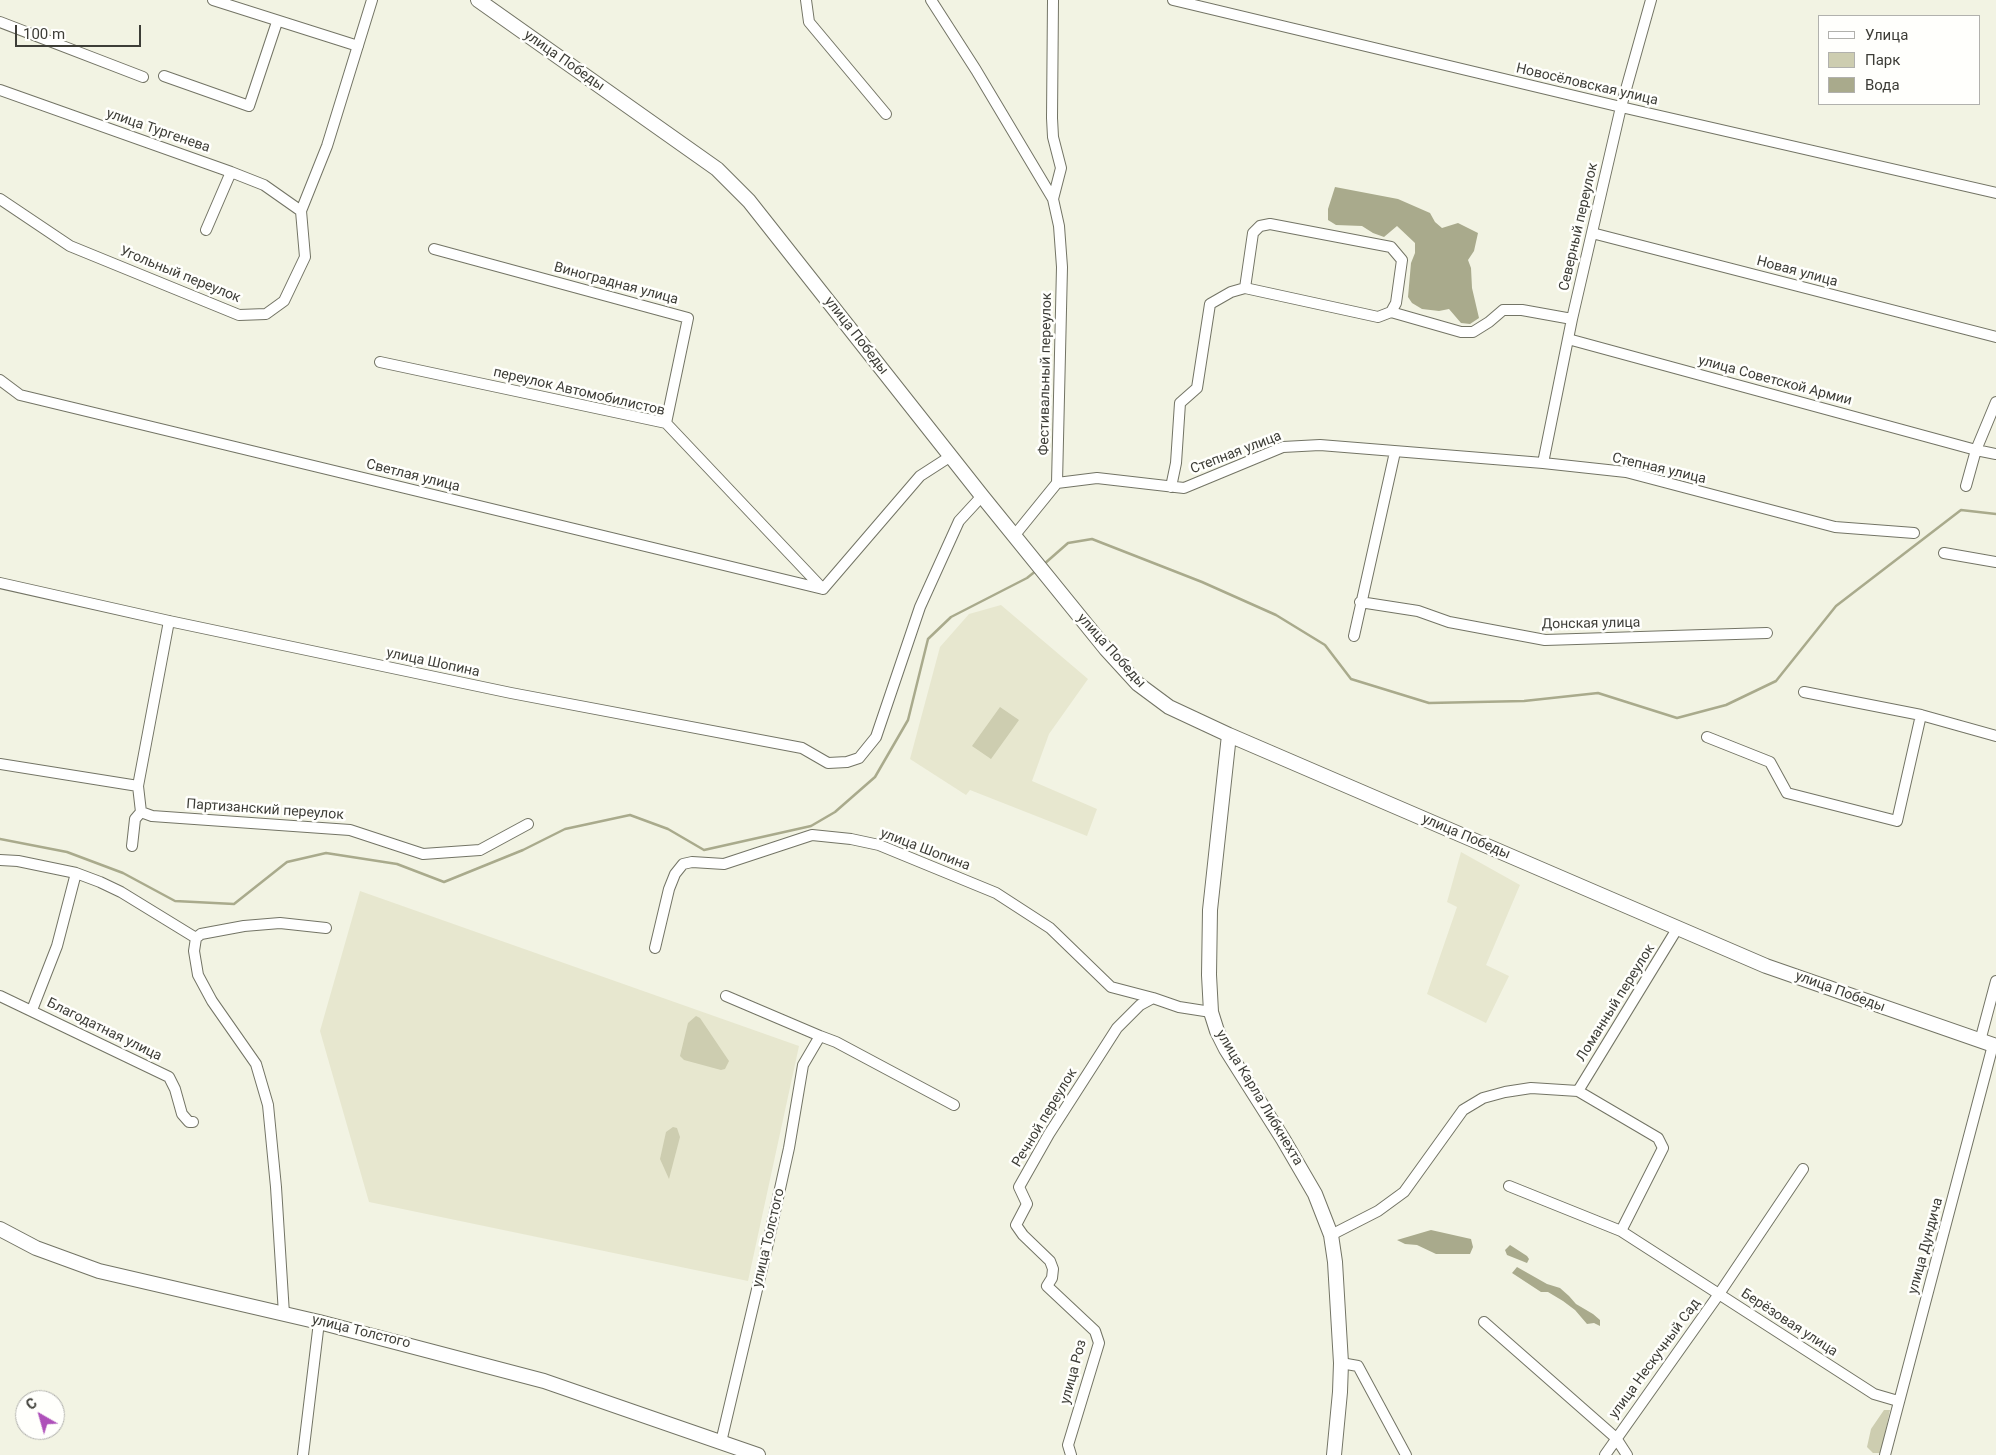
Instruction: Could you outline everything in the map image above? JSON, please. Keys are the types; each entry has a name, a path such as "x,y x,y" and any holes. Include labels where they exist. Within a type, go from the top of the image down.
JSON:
{"street":[{"path":"213,0 277,22 358,46"},
{"name":"Угольный переулок","path":"0,199 70,246 239,315 266,314 284,301 305,257 301,211 327,146 372,0"},
{"name":"улица Победы","path":"478,0 717,169 749,200 1046,575 1138,684 1169,708 1766,966 1990,1044"},
{"path":"806,0 809,22 886,114"},
{"name":"Фестивальный переулок","path":"931,0 976,70 1053,199 1059,226 1062,267 1057,484"},
{"name":"Фестивальный переулок","path":"1053,0 1052,118 1053,137 1061,168 1053,199"},
{"name":"Новосёловская улица","path":"1173,0 1621,108 1996,193"},
{"name":"Северный переулок","path":"1543,463 1572,319 1621,108 1651,0"},
{"path":"0,22 143,77"},
{"path":"164,76 249,106 277,22"},
{"name":"улица Тургенева","path":"0,90 264,185 301,211"},
{"path":"206,230 231,172"},
{"path":"1245,288 1254,233 1260,226 1270,224 1391,247 1402,260 1396,303 1391,312"},
{"name":"Новая улица","path":"1592,233 1996,337"},
{"name":"Виноградная улица","path":"434,249 688,318 666,424"},
{"path":"1171,487 1176,463 1180,403 1197,388 1210,304 1231,292 1245,288 1378,317 1391,312 1461,332 1473,332 1503,310 1522,310 1572,319"},
{"name":"улица Советской Армии","path":"1568,339 1976,450"},
{"name":"переулок Автомобилистов","path":"380,362 666,424 823,589"},
{"name":"Светлая улица","path":"0,380 20,395 823,589"},
{"path":"1966,486 1976,450 1996,402"},
{"name":"Степная улица","path":"1057,484 1097,478 1184,488 1282,447 1320,445 1543,463 1626,472 1835,527 1914,533"},
{"path":"1976,450 1996,454"},
{"path":"1354,636 1360,602 1395,452"},
{"path":"823,589 920,476 951,456"},
{"path":"1014,536 1057,484"},
{"name":"улица Шопина","path":"0,583 169,621 511,693 802,748 828,764 847,762 859,758 876,737 920,607 958,521 982,496"},
{"path":"1944,553 1996,562"},
{"name":"Донская улица","path":"1360,602 1418,611 1449,622 1545,640 1767,633"},
{"path":"132,846 135,818 141,812 138,786 169,621"},
{"path":"1804,692 1920,716 1996,736"},
{"path":"1708,737 1770,762 1787,793 1897,820 1920,716"},
{"name":"улица Карла Либкнехта","path":"1230,735 1210,910 1209,975 1211,1012 1226,1048 1315,1194 1331,1236 1337,1278 1341,1363 1334,1455"},
{"path":"0,764 138,786"},
{"name":"Партизанский переулок","path":"141,812 152,816 350,830 423,854 480,850 528,824"},
{"name":"улица Шопина","path":"655,948 669,890 683,864 692,862 724,864 812,835 851,839 879,845 996,893 1050,928 1111,987 1179,1007 1211,1012"},
{"path":"0,860 18,861 76,873 121,892 196,938"},
{"name":"Благодатная улица","path":"32,1010 57,946 76,873"},
{"path":"284,1314 276,1187 268,1105 256,1064 212,1000 198,975 194,951 196,938 201,934 244,926 280,923 326,928"},
{"name":"Ломанный переулок","path":"1578,1091 1677,929"},
{"name":"улица Дундича","path":"1885,1455 1947,1224 1990,1044 1996,981"},
{"name":"Благодатная улица","path":"0,996 169,1077 175,1089 182,1114 189,1122 193,1122"},
{"path":"726,996 836,1042 954,1105"},
{"name":"Речной переулок","path":"1047,1286 1052,1278 1053,1269 1050,1261 1028,1240 1016,1225 1027,1204 1019,1187 1049,1134 1117,1028 1140,1005 1153,998"},
{"name":"улица Толстого","path":"721,1442 783,1176 803,1066 820,1036"},
{"path":"1331,1236 1378,1212 1404,1192 1463,1110 1483,1098 1531,1088 1578,1091 1658,1138 1663,1148 1621,1231"},
{"name":"Берёзовая улица","path":"1803,1169 1719,1294 1874,1394 1884,1399 1898,1401"},
{"name":"улица Нескучный Сад","path":"1509,1186 1621,1231 1719,1294 1605,1455"},
{"name":"улица Толстого","path":"0,1229 36,1248 99,1271 319,1322 544,1381 758,1455"},
{"name":"улица Роз","path":"1047,1286 1095,1331 1099,1343 1068,1445 1071,1455"},
{"path":"303,1455 319,1322"},
{"name":"улица Нескучный Сад","path":"1484,1322 1616,1438 1627,1455"},
{"path":"1341,1363 1358,1366 1406,1455"}],"shaded area":[{"path":"1001,605 1088,679 1049,734 1032,781 1097,809 1087,836 970,790 966,795 910,759 940,647 969,614"},
{"path":"1461,852 1520,885 1486,965 1509,976 1486,1023 1427,994 1457,907 1447,902"},
{"path":"360,891 799,1046 748,1281 369,1202 320,1031"}],"green space":[{"path":"1000,707 1019,720 991,759 972,746"},
{"path":"696,1016 700,1018 729,1061 725,1069 721,1070 684,1060 680,1056 688,1023"},
{"path":"673,1127 677,1128 680,1137 669,1179 660,1159 666,1132"},
{"path":"1884,1410 1890,1410 1881,1453 1873,1453 1867,1447 1871,1429"}],"water":[{"path":"1335,187 1398,199 1430,213 1435,222 1442,228 1458,223 1478,233 1474,251 1468,260 1479,318 1470,324 1461,323 1449,309 1439,311 1422,309 1412,303 1408,297 1415,243 1397,226 1384,237 1362,226 1336,225 1328,220 1328,209"},
{"path":"1431,1230 1471,1239 1473,1247 1470,1254 1436,1254 1417,1245 1405,1244 1397,1240"},
{"path":"1510,1245 1527,1256 1529,1259 1527,1263 1507,1255 1505,1250"},
{"path":"1517,1267 1547,1284 1560,1288 1576,1304 1600,1320 1600,1326 1594,1323 1587,1324 1575,1310 1563,1301 1548,1292 1541,1292 1512,1273"}],"waterway":[{"path":"1043,565 1068,543 1092,539 1202,582 1276,615 1325,645 1351,679 1429,703 1524,701 1598,693 1677,718 1726,705 1776,681 1836,606 1961,510 1996,514"},
{"path":"0,839 67,852 123,873 175,901 234,904 287,862 326,853 397,864 444,882 523,850 565,829 630,815 668,829 704,850 811,826 835,812 875,777 908,720 928,639 951,617 1027,578 1037,570"}]}
